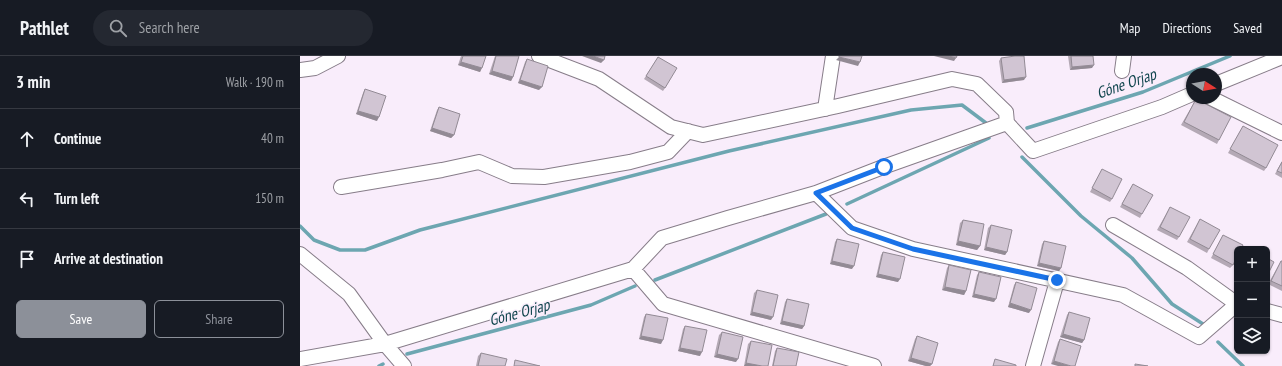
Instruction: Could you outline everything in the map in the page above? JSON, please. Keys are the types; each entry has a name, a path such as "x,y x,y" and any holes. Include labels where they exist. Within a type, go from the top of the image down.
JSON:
{"street":[{"path":"300,70 315,68 338,56"},
{"path":"539,56 599,79 671,127 703,135 952,79 977,84 1006,112 1007,123 1033,151 1162,107 1186,97"},
{"path":"825,108 832,56"},
{"path":"1122,71 1124,56"},
{"path":"1222,82 1282,57"},
{"path":"1222,103 1282,133"},
{"path":"300,359 385,344 633,269 662,238 816,193 1007,123"},
{"path":"341,187 442,170 479,162 512,176 544,177 630,162 668,152 688,131"},
{"path":"816,193 852,228 913,249 1123,295 1199,337 1234,307"},
{"path":"1113,225 1187,268 1234,302"},
{"path":"300,254 349,294 385,344 404,366"},
{"path":"633,269 663,304 874,366"},
{"path":"1033,366 1057,280"},
{"path":"1270,312 1282,315"}],"building":[{"path":"463,56 486,56 482,68 461,62"},
{"path":"496,56 519,56 513,77 492,71"},
{"path":"593,56 605,56 604,60"},
{"path":"839,56 862,56 860,62"},
{"path":"1024,56 1026,77 1004,80 1001,58"},
{"path":"1071,56 1093,56 1094,65 1072,67"},
{"path":"658,57 677,68 665,88 646,76"},
{"path":"527,59 548,66 542,87 520,80"},
{"path":"365,89 386,96 379,117 358,111"},
{"path":"1193,104 1206,104 1231,117 1219,140 1184,122"},
{"path":"439,107 460,114 454,135 432,128"},
{"path":"1243,126 1278,145 1266,168 1230,149"},
{"path":"1282,162 1282,173 1277,171"},
{"path":"1102,169 1122,179 1112,199 1092,188"},
{"path":"1133,184 1153,195 1142,214 1122,204"},
{"path":"1170,207 1190,217 1179,237 1160,227"},
{"path":"1200,219 1220,230 1209,249 1190,239"},
{"path":"963,220 984,224 980,246 958,241"},
{"path":"991,225 1012,230 1007,252 986,247"},
{"path":"1223,235 1243,245 1234,246 1233,265 1213,254"},
{"path":"837,239 859,244 854,266 832,261"},
{"path":"1044,241 1066,246 1061,268 1039,263"},
{"path":"883,252 905,257 900,279 878,274"},
{"path":"1270,260 1274,262 1270,270"},
{"path":"1282,261 1282,286 1271,281"},
{"path":"949,265 971,270 966,291 945,287"},
{"path":"979,272 1001,277 996,299 974,294"},
{"path":"1016,282 1037,288 1031,310 1010,303"},
{"path":"757,290 778,295 773,317 752,312"},
{"path":"787,299 809,304 804,326 782,321"},
{"path":"1069,312 1090,318 1084,340 1063,334"},
{"path":"646,314 668,318 663,340 641,336"},
{"path":"685,326 707,330 702,352 680,348"},
{"path":"722,332 743,337 738,359 717,354"},
{"path":"917,336 938,343 932,364 911,358"},
{"path":"1060,339 1081,346 1075,366 1054,361"},
{"path":"751,341 772,345 768,366 746,363"},
{"path":"777,348 799,352 796,366 773,366"},
{"path":"481,353 507,359 505,366 478,366"},
{"path":"995,359 1016,365 1016,366 993,366"},
{"path":"515,360 540,366 514,366"},
{"path":"1135,364 1148,366 1135,366"}],"waterway":[{"name":"Góne Orjap","path":"1027,128 1143,92 1230,56"},
{"path":"300,226 314,240 340,250 365,250 420,230 729,151 911,110 962,105 986,123"},
{"name":"Góne Orjap","path":"847,204 989,138"},
{"path":"1022,157 1081,216 1132,258 1172,304 1203,324"},
{"name":"Góne Orjap","path":"655,280 826,214"},
{"name":"Góne Orjap","path":"407,354 591,305 635,286"},
{"path":"1218,342 1243,366"},
{"name":"Góne Orjap","path":"379,366 383,364"}],"route":[{"path":"884,167 816,193 852,228 913,249 1057,280"}]}
